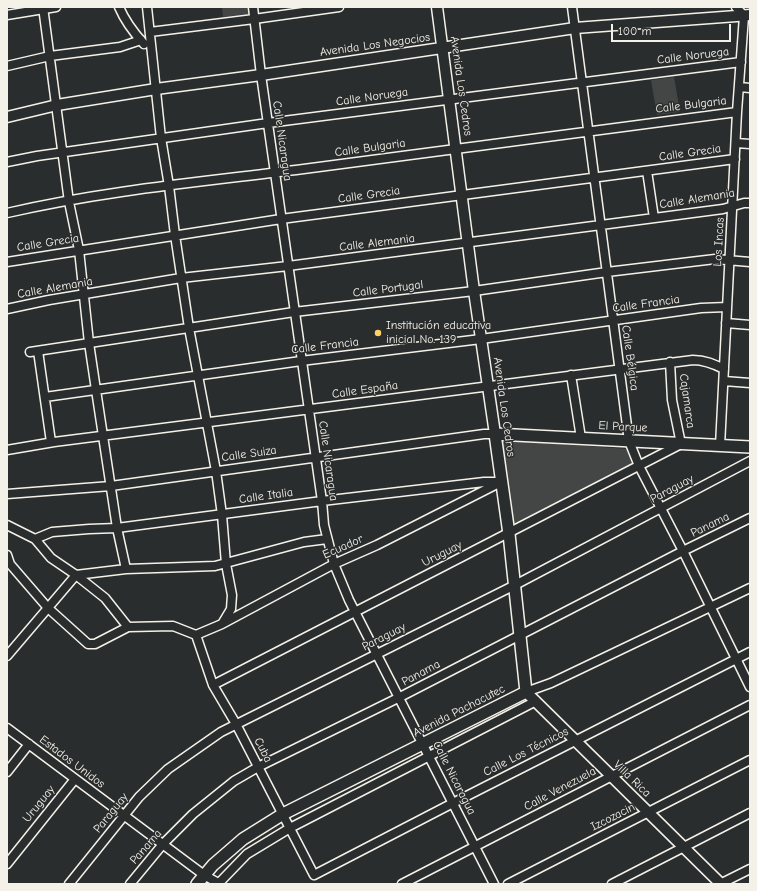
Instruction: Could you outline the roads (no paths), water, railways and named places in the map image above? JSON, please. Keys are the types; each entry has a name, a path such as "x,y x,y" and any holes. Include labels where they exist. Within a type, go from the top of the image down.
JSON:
{"main road":[{"name":"El Parque","path":"495,434 750,447"},
{"name":"Avenida Los Cedros","path":"495,434 509,534 521,634 526,692"},
{"name":"Avenida Pachacutec","path":"197,884 213,864 243,839 283,814 526,692"}],"street":[{"path":"7,15 56,7"},
{"path":"119,7 135,34 152,51"},
{"path":"147,7 161,138 181,278 206,423 216,471 222,515 226,564 232,595 231,609 222,624"},
{"name":"Calle Nicaragua","path":"252,7 327,539 334,564 356,612 494,884"},
{"path":"150,32 339,7"},
{"name":"Avenida Los Cedros","path":"437,7 474,291 495,434"},
{"name":"Calle Bélgica","path":"572,7 629,441 639,466 660,509 683,551 735,660 750,687"},
{"path":"736,7 747,16"},
{"path":"43,8 69,202 79,250 89,343 111,486 126,569"},
{"name":"Avenida Los Negocios","path":"7,117 57,105 156,89 261,75 575,28 747,16"},
{"name":"Los Incas","path":"720,446 737,112 741,62 747,16"},
{"path":"7,66 50,56 120,47 141,40"},
{"name":"Calle Noruega","path":"7,162 62,152 268,123 741,62"},
{"path":"739,87 750,88"},
{"name":"Calle Bulgaria","path":"7,214 128,190 169,186 588,130 737,112"},
{"path":"736,143 750,144"},
{"name":"Calle Grecia","path":"7,262 281,218 735,159"},
{"path":"647,171 654,218"},
{"name":"Calle Alemania","path":"7,309 84,294 181,278 468,243 733,207 744,203 750,203"},
{"name":"Calle Portugal","path":"30,352 294,312 474,291 607,272 715,259 750,262"},
{"name":"Calle Francia","path":"45,397 301,361 701,308 727,307"},
{"path":"726,323 750,325"},
{"path":"38,351 51,442"},
{"name":"Calle España","path":"7,450 51,442 308,410 670,362 702,360 711,362 724,369"},
{"name":"Cajamarca","path":"670,362 672,400 681,444"},
{"path":"571,375 581,438"},
{"path":"724,381 750,383"},
{"name":"Calle Suiza","path":"7,494 111,486 484,434 495,434"},
{"name":"Uruguay","path":"213,686 681,444"},
{"name":"Paraguay","path":"69,884 139,797 168,768 221,732 515,585 750,462"},
{"name":"Calle Italia","path":"35,540 52,532 118,528 322,501 484,482 501,482"},
{"name":"Ecuador","path":"196,635 222,624 334,564 377,545 501,482"},
{"name":"Panama","path":"130,884 163,844 193,814 234,781 258,767 400,697 750,518"},
{"path":"7,525 35,540 51,558 76,575 105,598 128,627"},
{"path":"7,656 76,575 126,569 215,566 304,542 327,539"},
{"path":"7,556 9,566 48,608 88,644 95,644 128,627 173,626 196,635"},
{"name":"Avenida Pachacutec","path":"526,692 551,683 709,606 750,588"},
{"name":"Cuba","path":"196,635 213,686 236,724 314,875"},
{"name":"Calle Los Técnicos","path":"314,875 750,652"},
{"name":"Villa Rica","path":"526,692 720,884"},
{"path":"219,884 247,854 290,828 536,701"},
{"name":"Calle Venezuela","path":"402,884 750,705"},
{"name":"Estados Unidos","path":"7,728 204,875 219,884"},
{"path":"7,772 29,744"},
{"name":"Izcozacin","path":"508,884 750,760"},
{"name":"Uruguay","path":"7,864 75,779"},
{"path":"612,884 750,813"},
{"path":"720,884 750,869"}],"place":[{"name":"Institución educativa inicial No. 139","path":"378,333"}]}
